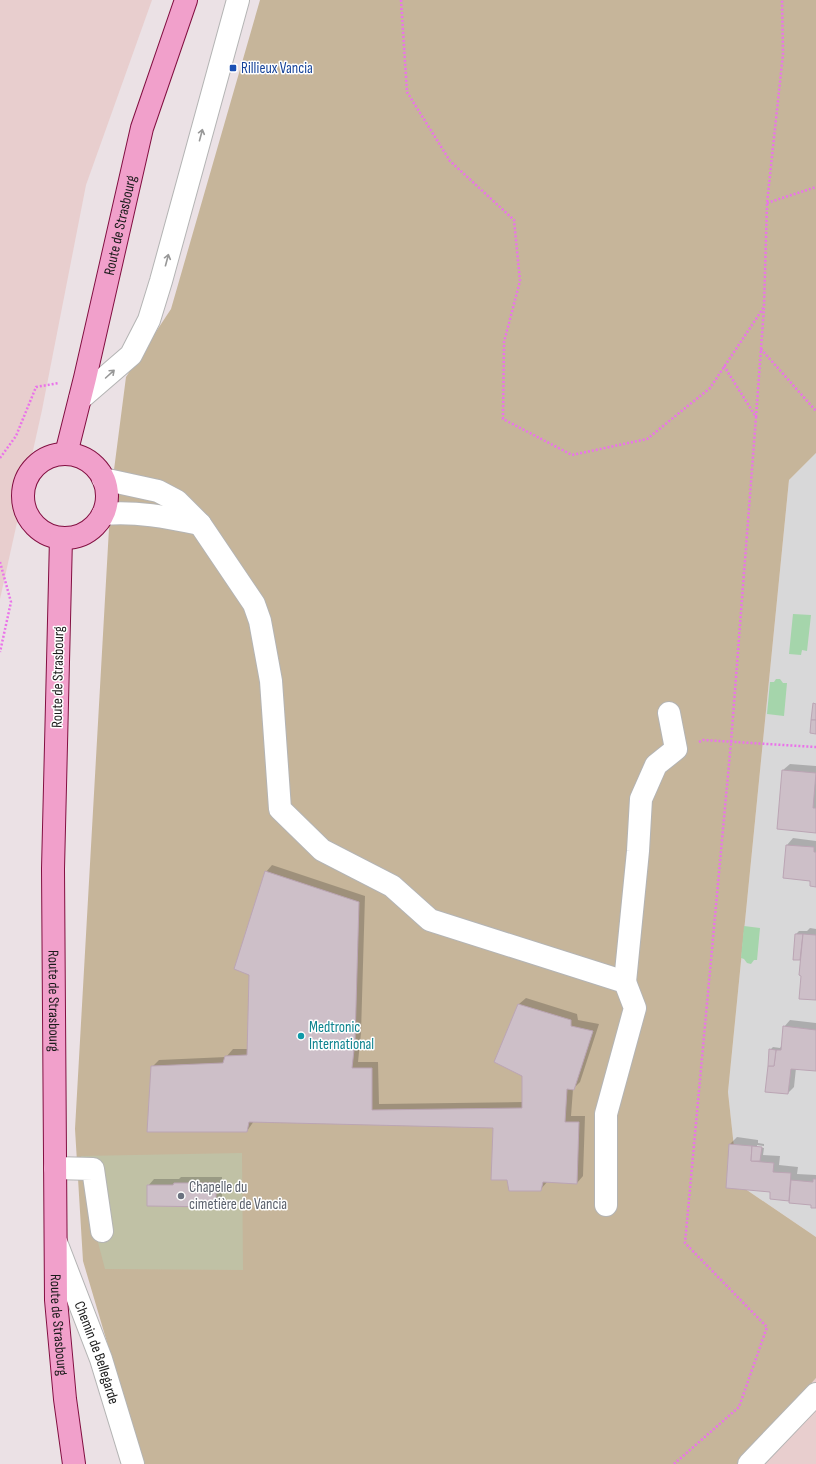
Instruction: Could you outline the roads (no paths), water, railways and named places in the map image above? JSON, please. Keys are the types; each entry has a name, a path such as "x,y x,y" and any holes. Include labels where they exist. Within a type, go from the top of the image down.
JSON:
{"main road":[{"name":"Route de Strasbourg","path":"66,454 83,388 142,128 186,0"},
{"path":"66,454 80,457 91,463 103,479 106,486 107,499 97,523 86,532 74,537 61,538 47,534 35,526 27,514 23,500 24,486 30,473 39,463 52,456 66,454"},
{"name":"Route de Strasbourg","path":"61,538 54,869 56,1300 74,1464"}],"street":[{"path":"83,388 131,355 149,320 238,0"},
{"path":"103,479 158,491 177,501 200,524 250,598 260,621 271,681 280,809 322,850 392,886 430,920 625,982"},
{"path":"102,514 128,512 156,515 200,524"},
{"path":"606,1205 606,1114 635,1008 625,982 638,851 641,799 656,765 676,749 669,713"},
{"path":"55,1168 93,1169 102,1231"},
{"name":"Chemin de Bellegarde","path":"56,1242 101,1359 133,1464"},
{"path":"749,1464 816,1394"}],"place":[{"name":"Rillieux Vancia","path":"233,68"},
{"name":"Medtronic International","path":"301,1036"},
{"name":"Chapelle du cimetière de Vancia","path":"181,1196"}]}
